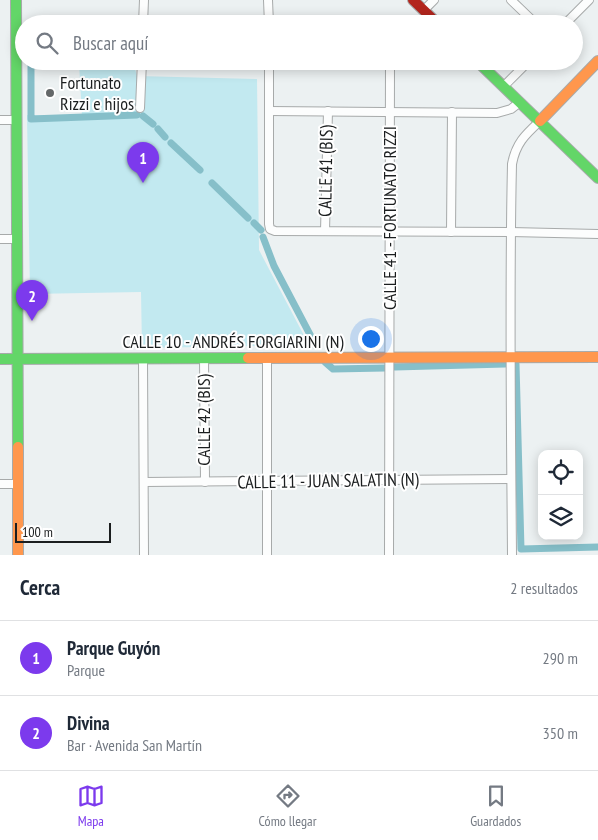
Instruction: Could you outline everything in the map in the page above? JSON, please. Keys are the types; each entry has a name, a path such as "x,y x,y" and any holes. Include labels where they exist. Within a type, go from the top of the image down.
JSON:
{"street":[{"path":"16,0 16,15"},
{"path":"144,0 144,15"},
{"path":"268,0 269,15"},
{"path":"413,0 429,15"},
{"path":"424,10 434,0"},
{"path":"511,0 527,15"},
{"path":"574,15 589,0"},
{"path":"512,555 510,358 512,164 514,153 523,138 598,62"},
{"path":"16,70 18,555"},
{"path":"140,108 142,70"},
{"path":"269,70 270,229 275,231 325,232 598,234"},
{"name":"CALLE 41 - FORTUNATO RIZZI","path":"389,555 390,70"},
{"path":"487,70 597,177"},
{"path":"504,86 519,70"},
{"path":"269,111 497,113 505,112 520,102"},
{"name":"CALLE 41 (BIS)","path":"325,232 328,111"},
{"path":"451,232 452,112"},
{"path":"0,120 16,120"},
{"path":"0,239 17,239"},
{"name":"CALLE 10 - ANDRÉS FORGIARINI (N)","path":"0,359 598,357"},
{"path":"143,358 144,555"},
{"name":"CALLE 42 (BIS)","path":"204,358 205,482"},
{"path":"267,358 267,555"},
{"name":"CALLE 11 - JUAN SALATIN (N)","path":"144,482 511,479"},
{"path":"0,484 18,484"}],"shaded area":[{"path":"79,70 135,70 137,76 257,79 259,250 309,345 142,348 141,292 30,294 27,115 82,116"}],"waterway":[{"path":"31,70 31,119 137,115"},
{"path":"143,116 153,124"},
{"path":"158,129 165,137"},
{"path":"171,143 200,170"},
{"path":"212,183 248,218"},
{"path":"254,223 261,230"},
{"path":"263,237 274,266 316,346"},
{"path":"325,362 333,369 385,368"},
{"path":"395,367 505,364"},
{"path":"516,364 521,549 598,547"}],"traffic: fast":[{"path":"16,0 16,15"},
{"path":"16,70 18,447"},
{"path":"486,70 598,178"},
{"path":"0,359 248,358"}],"traffic: slow":[{"path":"540,121 598,61"},
{"path":"248,358 598,357"},
{"path":"18,447 18,555"}],"traffic: jam":[{"path":"413,0 429,15"}],"place":[{"name":"Fortunato Rizzi e hijos","path":"50,93"},
{"name":"Parque Guyón","path":"143,183"},
{"name":"Divina","path":"32,321"}]}
